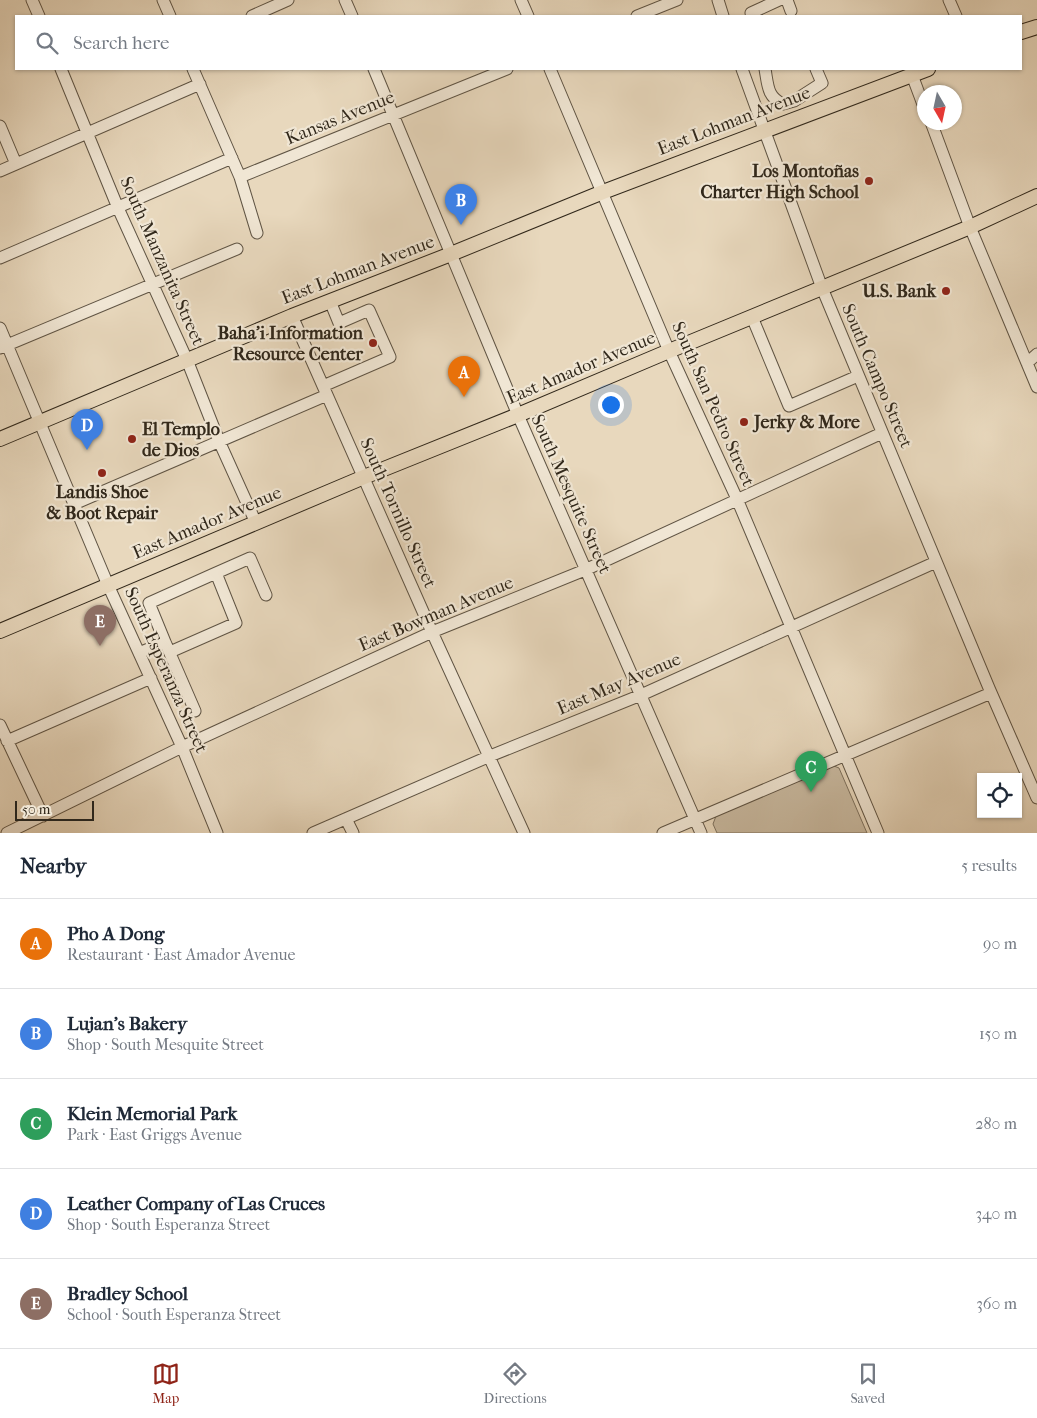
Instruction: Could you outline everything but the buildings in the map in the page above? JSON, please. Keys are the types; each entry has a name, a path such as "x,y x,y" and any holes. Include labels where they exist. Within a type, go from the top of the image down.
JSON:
{"main road":[{"path":"1022,32 1037,26"},
{"name":"East Lohman Avenue","path":"0,439 292,316 603,192 925,70"},
{"name":"East Amador Avenue","path":"0,631 364,477 518,416 669,351 970,227 1037,196"}],"street":[{"path":"32,0 39,15"},
{"path":"163,0 170,15"},
{"path":"254,15 288,0"},
{"path":"345,0 352,15"},
{"path":"522,0 528,15"},
{"path":"639,15 676,0"},
{"path":"718,0 723,15"},
{"path":"748,15 778,0"},
{"path":"786,0 791,12"},
{"path":"949,0 956,15"},
{"name":"South Manzanita Street","path":"61,70 118,208 188,360 219,440 256,523"},
{"path":"193,70 240,177 257,233"},
{"name":"South Mesquite Street","path":"374,70 518,416 701,833"},
{"name":"Kansas Avenue","path":"240,177 506,70"},
{"name":"South San Pedro Street","path":"550,70 669,351 736,499 878,833"},
{"name":"South Campo Street","path":"742,70 822,288 991,693 1037,798"},
{"path":"765,70 770,93 775,100 783,104 794,100 822,82 816,70"},
{"path":"912,75 917,88"},
{"path":"0,171 200,84"},
{"path":"0,126 16,164"},
{"path":"934,130 970,227 1032,361 1037,387"},
{"path":"0,258 232,158"},
{"path":"4,346 237,249"},
{"path":"74,504 219,440 390,358 369,310 339,323 330,301"},
{"name":"South Tornillo Street","path":"292,316 432,632 524,833"},
{"path":"752,317 789,406 858,376"},
{"name":"South Esperanza Street","path":"0,328 4,346 40,422 108,585 182,747 217,833"},
{"path":"1032,361 1037,354"},
{"name":"East Bowman Avenue","path":"7,833 182,747 432,632 585,570 882,433"},
{"path":"195,711 149,602 250,558 266,595"},
{"name":"East May Avenue","path":"313,833 490,756 640,695 936,562"},
{"path":"139,653 167,647 236,623 216,573"},
{"path":"0,754 9,745 151,678"},
{"path":"663,833 844,754 991,693"},
{"path":"0,725 43,816"},
{"path":"346,818 353,833"}],"shaded area":[{"path":"834,766 839,768 867,833 717,833 713,824 716,816"}],"place":[{"name":"Los Montoñas Charter High School","path":"869,181"},
{"name":"Lujan's Bakery","path":"461,225"},
{"name":"U.S. Bank","path":"946,291"},
{"name":"Baha'i Information Resource Center","path":"373,343"},
{"name":"Pho A Dong","path":"464,397"},
{"name":"Jerky & More","path":"744,422"},
{"name":"El Templo de Dios","path":"132,439"},
{"name":"Leather Company of Las Cruces","path":"87,450"},
{"name":"Landis Shoe & Boot Repair","path":"102,473"},
{"name":"Bradley School","path":"100,646"},
{"name":"Klein Memorial Park","path":"811,792"}]}
